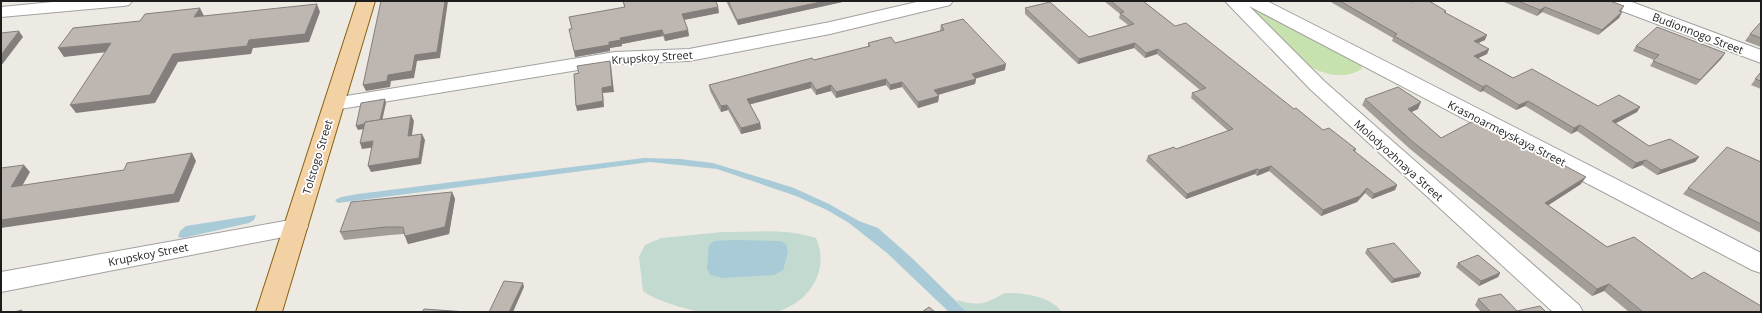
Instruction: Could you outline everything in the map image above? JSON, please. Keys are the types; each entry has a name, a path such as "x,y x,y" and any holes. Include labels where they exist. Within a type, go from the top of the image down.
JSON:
{"main road":[{"name":"Tolstogo Street","path":"269,312 366,1"}],"street":[{"path":"1,12 123,1"},
{"name":"Krupskoy Street","path":"334,104 615,58 689,56 830,28 944,1"},
{"name":"Molodyozhnaya Street","path":"1234,1 1317,85 1570,312"},
{"name":"Krasnoarmeyskaya Street","path":"1253,1 1761,264"},
{"name":"Budionnogo Street","path":"1612,1 1761,57"},
{"name":"Krupskoy Street","path":"1,282 296,227"}],"green space":[{"path":"1253,9 1356,61 1361,65 1362,69 1350,74 1336,75 1323,73 1311,67 1253,12"},
{"path":"723,232 782,232 816,238 820,250 819,273 808,292 800,300 779,311 700,312 662,301 643,291 639,257 645,245 661,238"},
{"path":"1005,293 1036,296 1051,302 1062,312 967,312 956,300 976,304 986,302"}],"water":[{"path":"644,158 680,159 713,163 794,188 829,204 859,221 878,228 912,258 967,312 949,312 887,253 849,223 827,210 796,196 717,169 650,162 338,203 335,200 341,197 358,194"},
{"path":"256,215 254,220 249,223 183,238 178,237 180,231 186,226"},
{"path":"714,241 780,241 786,244 788,252 783,270 774,275 723,278 710,275 707,268 709,245"}],"building":[{"path":"381,1 445,1 437,52 415,55 412,71 388,75 387,81 363,85"},
{"path":"623,1 716,1 718,7 682,14 688,30 664,35 662,30 620,38 621,40 609,42 609,45 574,51 569,29 572,29 569,17 625,7"},
{"path":"728,1 825,1 737,20"},
{"path":"1111,1 1143,1 1175,26 1186,23 1294,109 1296,108 1323,130 1329,128 1356,149 1353,150 1397,185 1374,194 1367,188 1360,196 1323,210 1271,166 1259,170 1257,169 1187,194 1148,156 1174,147 1176,149 1233,129 1192,93 1206,88 1158,49 1146,53 1135,43 1079,59 1025,8 1050,2 1089,37 1134,24 1120,13 1124,12"},
{"path":"1340,1 1429,1 1446,11 1444,12 1487,35 1474,41 1489,49 1474,56 1513,78 1532,69 1598,106 1619,95 1640,107 1612,121 1649,146 1670,139 1699,157 1661,170 1646,160 1636,163 1580,125 1574,128 1528,101 1519,105 1486,85 1483,87 1394,36 1397,34"},
{"path":"1518,1 1610,1 1624,6 1619,11 1622,12 1602,30 1545,7 1540,10"},
{"path":"317,4 305,34 249,40 247,46 173,54 150,95 70,105 111,43 58,48 73,28 140,21 145,14 200,8 194,17"},
{"path":"963,19 1006,64 972,74 976,79 934,90 939,96 918,102 902,82 890,85 886,79 836,92 831,85 816,90 811,82 747,99 760,123 741,128 727,105 721,106 709,85 812,58 814,60 870,46 868,43 891,37 895,43 944,30 941,25"},
{"path":"1761,22 1761,38 1750,34"},
{"path":"1657,27 1725,53 1700,80 1653,61 1659,55 1636,46"},
{"path":"19,31 1,55 1,33"},
{"path":"610,61 612,86 602,88 603,101 576,106 574,74 579,73 577,66"},
{"path":"1761,72 1761,81 1755,79"},
{"path":"1398,87 1421,102 1408,109 1441,138 1477,119 1586,177 1545,203 1607,247 1634,237 1692,279 1704,272 1761,306 1761,312 1643,312 1609,284 1597,289 1413,142 1365,99"},
{"path":"385,99 380,120 365,122 364,124 356,126 361,103"},
{"path":"411,115 408,136 422,134 419,158 368,166 373,141 360,143 365,122"},
{"path":"1727,147 1761,162 1761,224 1688,188"},
{"path":"192,153 174,194 1,220 1,168 24,165 11,187 124,170 127,163"},
{"path":"452,192 445,227 405,236 403,227 386,227 340,232 351,202"},
{"path":"1394,243 1421,273 1394,279 1367,249"},
{"path":"1478,255 1500,273 1481,281 1458,263"},
{"path":"504,281 523,283 509,312 489,312"},
{"path":"1501,294 1517,311 1540,306 1546,312 1491,312 1478,299"},
{"path":"929,307 935,312 922,312"},
{"path":"424,309 467,312 422,312"}]}
